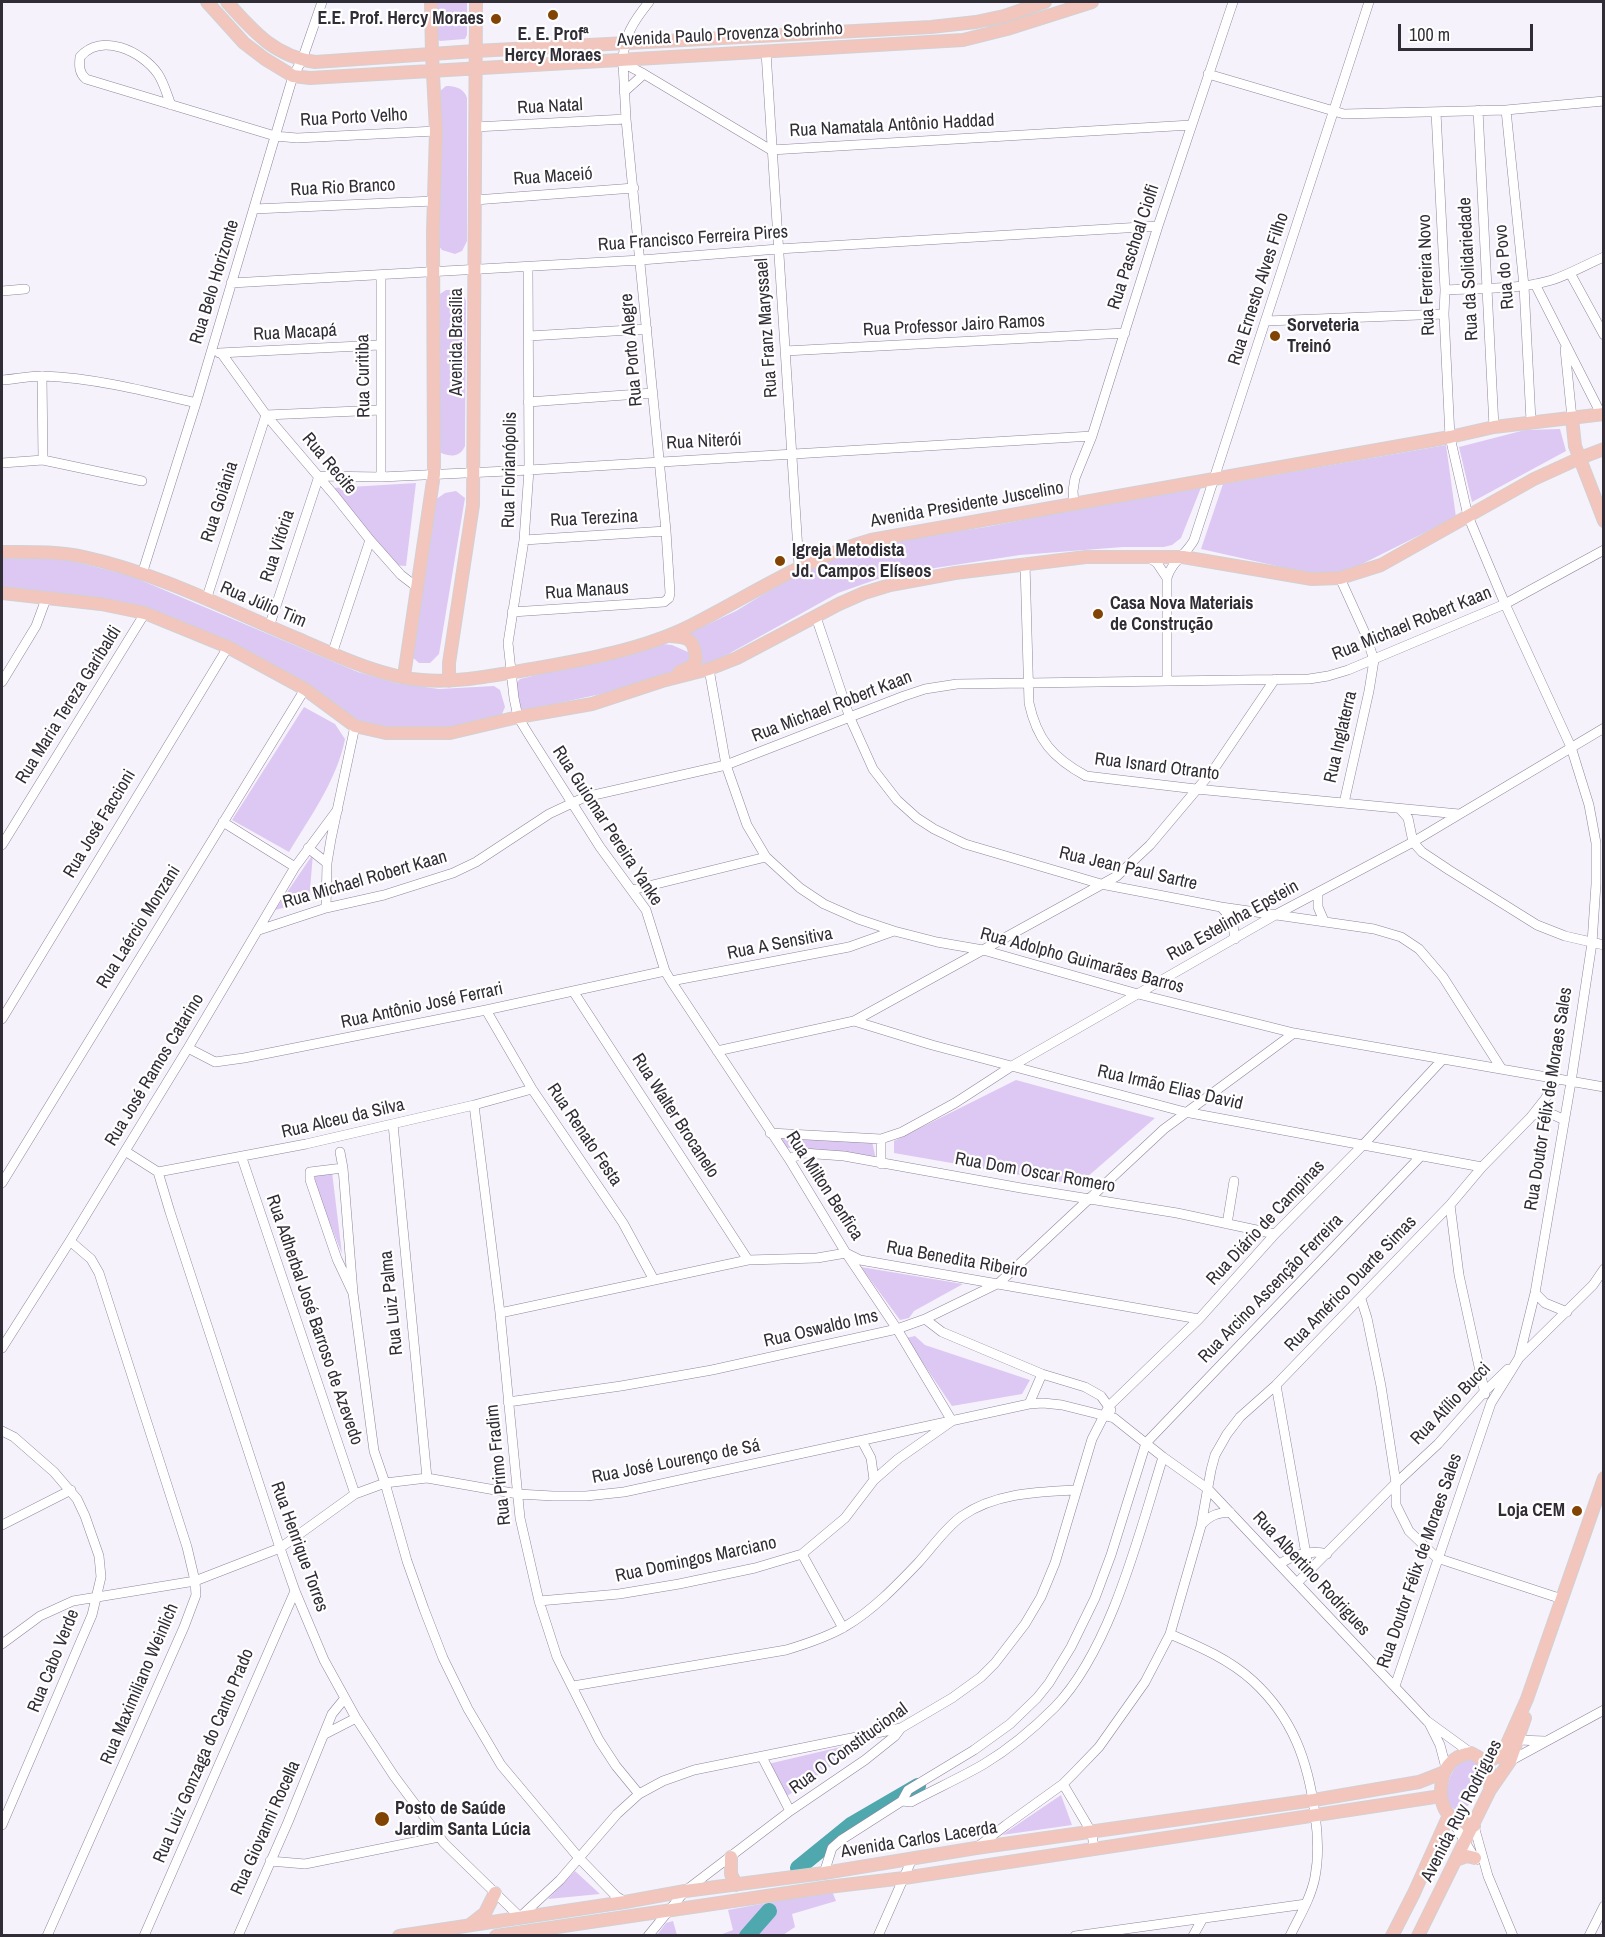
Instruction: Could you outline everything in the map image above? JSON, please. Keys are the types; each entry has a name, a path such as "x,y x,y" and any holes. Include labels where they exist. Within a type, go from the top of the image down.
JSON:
{"main road":[{"path":"207,2 244,43 293,76"},
{"path":"227,2 267,44 302,60"},
{"name":"Avenida Brasília","path":"404,676 434,474 433,272 436,131 431,2"},
{"name":"Avenida Brasília","path":"449,681 449,663 473,505 476,2"},
{"name":"Avenida Paulo Provenza Sobrinho","path":"302,60 315,62 475,51 931,27 1004,16 1045,2"},
{"name":"Avenida Paulo Provenza Sobrinho","path":"293,76 310,78 476,67 622,62 963,40 1007,29 1087,2"},
{"name":"Avenida Presidente Juscelino","path":"511,673 581,660 668,636 800,566 843,548 871,540 1450,437 1494,427 1602,414"},
{"path":"1572,418 1575,446 1604,521"},
{"path":"2,593 101,604 145,613 228,647 305,689 355,726 386,733 450,733 518,717 592,704 662,681 709,669 737,658 855,597 890,585 955,573 1086,557 1147,556 1183,557 1312,579 1340,578 1381,565 1534,479 1604,449"},
{"name":"Rua Júlio Tim","path":"2,552 52,553 84,557 142,573 363,666 420,680 462,681 511,673"},
{"path":"662,681 692,666 696,659 695,647 690,640 668,636"},
{"name":"Avenida Ruy Rodrigues","path":"1392,1935 1414,1893 1449,1815 1441,1796 1444,1770 1461,1756 1471,1754 1485,1762 1503,1753 1527,1699 1604,1478"},
{"name":"Avenida Ruy Rodrigues","path":"1418,1935 1490,1790 1510,1761 1524,1720 1527,1699"},
{"path":"1485,1762 1491,1774 1490,1790"},
{"name":"Avenida Carlos Lacerda","path":"399,1935 824,1873 976,1848 1314,1800 1419,1782 1444,1770"},
{"name":"Avenida Carlos Lacerda","path":"495,1935 904,1878 1441,1796"},
{"path":"1449,1815 1474,1826"},
{"path":"1456,1860 1467,1856 1475,1858"},
{"path":"731,1857 731,1874 736,1885"},
{"path":"471,1924 485,1912 495,1893"}],"street":[{"name":"Rua Belo Horizonte","path":"142,573 196,403 293,76 302,60 322,2"},
{"name":"Rua Porto Alegre","path":"649,2 633,22 625,44 622,62 666,531 670,593 669,598 664,602"},
{"name":"Rua Paschoal Ciolfi","path":"1074,504 1075,478 1092,436 1158,226 1233,2"},
{"name":"Rua Ernesto Alves Filho","path":"1167,578 1171,568 1183,557 1194,540 1369,2"},
{"name":"Rua Porto Velho","path":"171,105 158,74 140,57 117,46 104,45 89,48 80,57 80,70 86,79 171,105 275,136 297,138 436,131"},
{"name":"Rua Franz Maryssael","path":"766,52 800,566"},
{"name":"Rua Namatala Antônio Haddad","path":"622,62 771,150 1191,125"},
{"path":"624,92 644,74"},
{"path":"1208,74 1344,114 1506,110 1604,101"},
{"name":"Rua da Solidariedade","path":"1478,110 1494,427"},
{"name":"Rua do Povo","path":"1506,110 1524,286 1531,421"},
{"name":"Rua Ferreira Novo","path":"1436,112 1450,437"},
{"name":"Rua Natal","path":"475,127 626,119"},
{"name":"Rua Maceió","path":"475,200 634,188"},
{"name":"Rua Rio Branco","path":"254,209 434,201"},
{"name":"Rua Francisco Ferreira Pires","path":"231,283 528,267 1158,226"},
{"path":"1445,290 1535,284 1602,260"},
{"name":"Rua Florianópolis","path":"511,673 508,643 524,540 528,470 528,267"},
{"path":"1570,273 1604,335"},
{"name":"Rua Curitiba","path":"381,275 381,477"},
{"name":"Rua do Povo","path":"1535,284 1602,414"},
{"path":"2,291 25,289"},
{"path":"1266,321 1444,314"},
{"path":"528,336 647,329"},
{"name":"Rua Professor Jairo Ramos","path":"785,351 1125,333"},
{"path":"1565,344 1572,418"},
{"name":"Rua Macapá","path":"211,352 222,354 380,345"},
{"name":"Rua Recife","path":"222,354 266,415 370,540 401,575 418,588"},
{"path":"42,376 43,460"},
{"path":"2,380 42,376 136,388 196,403"},
{"path":"528,402 653,393"},
{"path":"266,415 381,410"},
{"name":"Rua Goiânia","path":"206,600 266,415"},
{"name":"Rua Niterói","path":"319,476 381,477 528,470 1092,436"},
{"path":"1450,437 1468,516"},
{"path":"2,463 43,460 142,481"},
{"name":"Rua Vitória","path":"269,627 319,476"},
{"name":"Rua Doutor Félix de Moraes Sales","path":"1395,1686 1491,1402 1519,1358 1534,1293 1564,1120 1592,943 1596,884 1596,843 1589,805 1571,747 1505,604 1468,516"},
{"name":"Rua Terezina","path":"524,540 666,531"},
{"path":"332,654 370,540"},
{"name":"Rua Michael Robert Kaan","path":"259,930 326,908 384,895 453,873 476,862 549,814 585,797 726,765 925,689 957,684 1309,679 1328,676 1374,660 1505,604 1604,550"},
{"path":"1147,556 1157,563 1167,578 1167,680"},
{"name":"Rua Isnard Otranto","path":"1024,563 1029,703 1038,734 1047,747 1070,767 1086,776 1459,814"},
{"name":"Rua Inglaterra","path":"1340,578 1365,633 1374,660 1344,803"},
{"path":"2,682 36,626 46,599"},
{"name":"Rua Manaus","path":"512,612 664,602"},
{"name":"Rua Maria Tereza Garibaldi","path":"2,845 145,613"},
{"name":"Rua Jean Paul Sartre","path":"816,617 850,718 873,769 897,800 917,818 965,844 1101,884 1221,907 1386,931 1401,937 1419,949 1443,977 1501,1068"},
{"name":"Rua José Faccioni","path":"2,1019 228,647"},
{"name":"Rua Adolpho Guimarães Barros","path":"709,669 726,765 747,825 766,857 800,888 824,904 894,931 983,950 1138,994 1294,1034 1604,1087"},
{"name":"Rua Guiomar Pereira Yanke","path":"511,673 518,717 600,847 646,910 665,971"},
{"path":"717,1051 854,1021 1126,869 1150,845 1214,770 1275,679"},
{"name":"Rua Laércio Monzani","path":"2,1183 305,689"},
{"name":"Rua Guiomar Pereira Yanke","path":"529,735 528,729 538,714"},
{"path":"326,908 327,863 355,726"},
{"name":"Rua Estelinha Epstein","path":"770,1133 881,1139 911,1128 1012,1066 1277,914 1413,842 1604,728"},
{"name":"Rua José Ramos Catarino","path":"2,1346 70,1241 295,867 338,809"},
{"path":"1400,809 1408,818 1413,842 1422,852 1449,870 1537,925 1604,945"},
{"path":"223,822 295,867"},
{"path":"308,848 327,863"},
{"path":"632,890 766,857"},
{"path":"1318,893 1318,907 1324,921"},
{"path":"1221,907 1232,919 1236,939"},
{"name":"Rua A Sensitiva","path":"670,981 849,947 894,931"},
{"name":"Rua Milton Benfica","path":"665,971 789,1159 846,1253 897,1329 952,1421"},
{"name":"Rua Antônio José Ferrari","path":"188,1048 215,1062 244,1058 486,1010 665,971"},
{"name":"Rua Walter Brocanelo","path":"573,991 748,1260"},
{"name":"Rua Renato Festa","path":"486,1010 532,1089 623,1223 654,1280"},
{"name":"Rua Irmão Elias David","path":"854,1021 932,1045 1185,1112 1482,1167"},
{"name":"Rua Oswaldo Ims","path":"508,1402 712,1370 897,1329 925,1320 999,1284 1164,1129 1294,1034"},
{"name":"Rua Diário de Campinas","path":"1109,1406 1199,1319 1275,1234 1362,1146 1443,1059"},
{"name":"Rua Américo Duarte Simas","path":"976,1848 1063,1784 1099,1747 1145,1682 1170,1634 1200,1526 1212,1464 1227,1434 1240,1417 1276,1385 1450,1205 1482,1167 1530,1118 1557,1080"},
{"name":"Rua Alceu da Silva","path":"158,1172 242,1158 474,1106 532,1089"},
{"name":"Rua Primo Fradim","path":"474,1106 500,1313 520,1518 539,1601 557,1658 599,1740 616,1766 639,1794"},
{"path":"1530,1118 1544,1112 1564,1120"},
{"name":"Rua Luiz Palma","path":"393,1124 427,1478"},
{"path":"881,1139 881,1164"},
{"path":"125,1151 158,1172"},
{"path":"340,1152 353,1293 374,1451 424,1609 443,1658 468,1709 501,1765 579,1858 616,1896 625,1902"},
{"name":"Rua Dom Oscar Romero","path":"789,1159 803,1153 844,1156 1177,1213 1275,1234"},
{"name":"Rua Arcino Ascenção Ferreira","path":"1146,1443 1420,1157"},
{"name":"Rua Adherbal José Barroso de Azevedo","path":"242,1158 355,1494"},
{"path":"343,1168 310,1172 309,1175 337,1259 353,1293"},
{"name":"Rua Henrique Torres","path":"158,1172 280,1548 324,1660 356,1718 394,1776 439,1837 520,1917"},
{"path":"1227,1224 1234,1181"},
{"path":"1450,1205 1460,1275 1484,1392 1491,1402"},
{"name":"Rua Maximiliano Weinlich","path":"47,1935 196,1596 187,1547 99,1273 91,1259 70,1241"},
{"name":"Rua Benedita Ribeiro","path":"500,1313 748,1260 818,1258 846,1253 860,1260 1199,1319"},
{"name":"Rua Atílio Bucci","path":"1298,1583 1396,1483 1438,1444 1484,1392 1602,1275"},
{"path":"1534,1293 1545,1303 1567,1312"},
{"path":"1361,1299 1381,1386 1396,1483 1396,1505 1405,1525 1413,1536 1437,1558 1562,1599"},
{"path":"925,1320 942,1332 1042,1374 1085,1387 1101,1396 1109,1406 1114,1418"},
{"path":"1029,1404 1042,1374"},
{"path":"1276,1385 1309,1571"},
{"name":"Rua José Lourenço de Sá","path":"2,1644 50,1609 73,1600 195,1581 280,1548 355,1494 385,1483 427,1478 518,1494 586,1496 624,1492 1029,1404 1053,1404 1104,1414"},
{"name":"Rua O Constitucional","path":"648,1935 685,1892 790,1811 864,1760 895,1736 901,1728 952,1698 981,1677 1015,1638 1049,1579 1092,1439 1109,1406"},
{"path":"902,1801 911,1802 985,1763 1030,1730 1056,1705 1082,1671 1115,1602 1163,1458 1114,1418 1104,1414"},
{"name":"Rua Domingos Marciano","path":"539,1601 619,1594 679,1584 755,1568 802,1554 845,1518 874,1480 898,1459 952,1421"},
{"name":"Rua Cabo Verde","path":"2,1431 14,1437 71,1490 85,1516 99,1556 101,1577 92,1615 76,1656 2,1825"},
{"path":"862,1441 871,1458 874,1480"},
{"path":"824,1873 832,1848 841,1840 902,1801 908,1790 974,1750 1010,1724 1037,1698 1063,1662 1095,1598 1146,1443"},
{"name":"Rua Albertino Rodrigues","path":"1163,1458 1208,1489 1428,1721 1471,1754"},
{"path":"2,1525 71,1490"},
{"path":"573,1686 786,1650 843,1628 868,1611 962,1516 983,1505 1023,1493 1076,1490"},
{"path":"1200,1526 1216,1513 1230,1512"},
{"path":"1280,1564 1292,1556 1305,1553 1319,1551 1327,1554"},
{"path":"802,1554 843,1628"},
{"name":"Rua Luiz Gonzaga do Canto Prado","path":"144,1935 295,1591"},
{"path":"1170,1634 1203,1648 1251,1679 1270,1698 1298,1742 1314,1800 1318,1844 1315,1878 1306,1904 1290,1935"},
{"name":"Rua Giovanni Rocella","path":"238,1935 332,1714 345,1698"},
{"path":"1510,1761 1604,1710"},
{"path":"325,1734 356,1718"},
{"name":"Rua Albertino Rodrigues","path":"1428,1721 1440,1745 1444,1770"},
{"path":"521,1933 520,1917 560,1880 617,1814 639,1794 663,1780 694,1770 901,1728"},
{"path":"1518,1740 1545,1741"},
{"path":"762,1757 790,1811"},
{"path":"1063,1784 1092,1833 1094,1849"},
{"path":"1449,1815 1488,1876"},
{"path":"1474,1826 1488,1876 1513,1935"},
{"path":"270,1861 304,1864 439,1837"},
{"path":"878,1935 912,1859"},
{"path":"1075,1935 1306,1904"},
{"path":"1589,1935 1604,1906"},
{"path":"1193,1935 1203,1918"}],"shaded area":[{"path":"433,2 467,2 465,39 440,41 434,37"},
{"path":"446,86 459,88 467,98 467,241 462,251 455,254 442,250 438,245 437,98"},
{"path":"446,290 459,292 466,301 465,446 456,455 444,454 436,450 437,301 440,294"},
{"path":"1560,429 1566,451 1472,502 1459,447 1525,430"},
{"path":"1446,445 1456,517 1352,569 1333,573 1308,573 1201,549 1223,484"},
{"path":"416,483 406,566 393,565 333,488"},
{"path":"1202,485 1181,538 1172,545 1020,555 889,575 838,593 714,662 701,666 700,648 687,634 736,611 798,573 866,545 986,527"},
{"path":"456,491 465,498 439,654 430,663 419,663 411,656 435,500 445,493"},
{"path":"50,557 131,576 358,672 396,683 439,689 494,686 500,690 505,707 502,714 495,719 449,729 386,730 356,723 317,698 143,610 43,591 2,588 2,559"},
{"path":"663,644 688,652 690,659 684,669 601,694 522,711 517,707 514,686 520,679"},
{"path":"304,707 335,724 345,739 329,784 289,852 232,820"},
{"path":"313,854 309,901 275,910"},
{"path":"1016,1080 1155,1118 1078,1185 894,1153 894,1141"},
{"path":"781,1136 872,1141 876,1160 782,1147"},
{"path":"332,1172 342,1254 311,1175"},
{"path":"861,1267 963,1284 914,1311 909,1318 900,1320"},
{"path":"915,1336 925,1345 1030,1380 1022,1394 952,1406 906,1338"},
{"path":"870,1740 787,1796 768,1764"},
{"path":"1467,1759 1475,1759 1482,1767 1484,1776 1471,1803 1464,1809 1456,1810 1447,1805 1448,1784 1452,1772"},
{"path":"1061,1795 1072,1825 1002,1835"},
{"path":"575,1871 600,1894 548,1899"},
{"path":"832,1891 836,1901 792,1914 795,1927 783,1935 717,1936 733,1930 728,1910"},
{"path":"673,1921 677,1935 657,1935 666,1923"}],"waterway":[{"path":"798,1868 851,1825 918,1786"},
{"path":"747,1936 769,1911"}],"place":[{"name":"E. E. Profª Hercy Moraes","path":"553,15"},
{"name":"E.E. Prof. Hercy Moraes","path":"496,19"},
{"name":"Sorveteria Treinó","path":"1275,336"},
{"name":"Igreja Metodista Jd. Campos Elíseos","path":"780,561"},
{"name":"Casa Nova Materiais de Construção","path":"1098,614"},
{"name":"Loja CEM","path":"1577,1511"},
{"name":"Posto de Saúde Jardim Santa Lúcia","path":"382,1819"}]}
